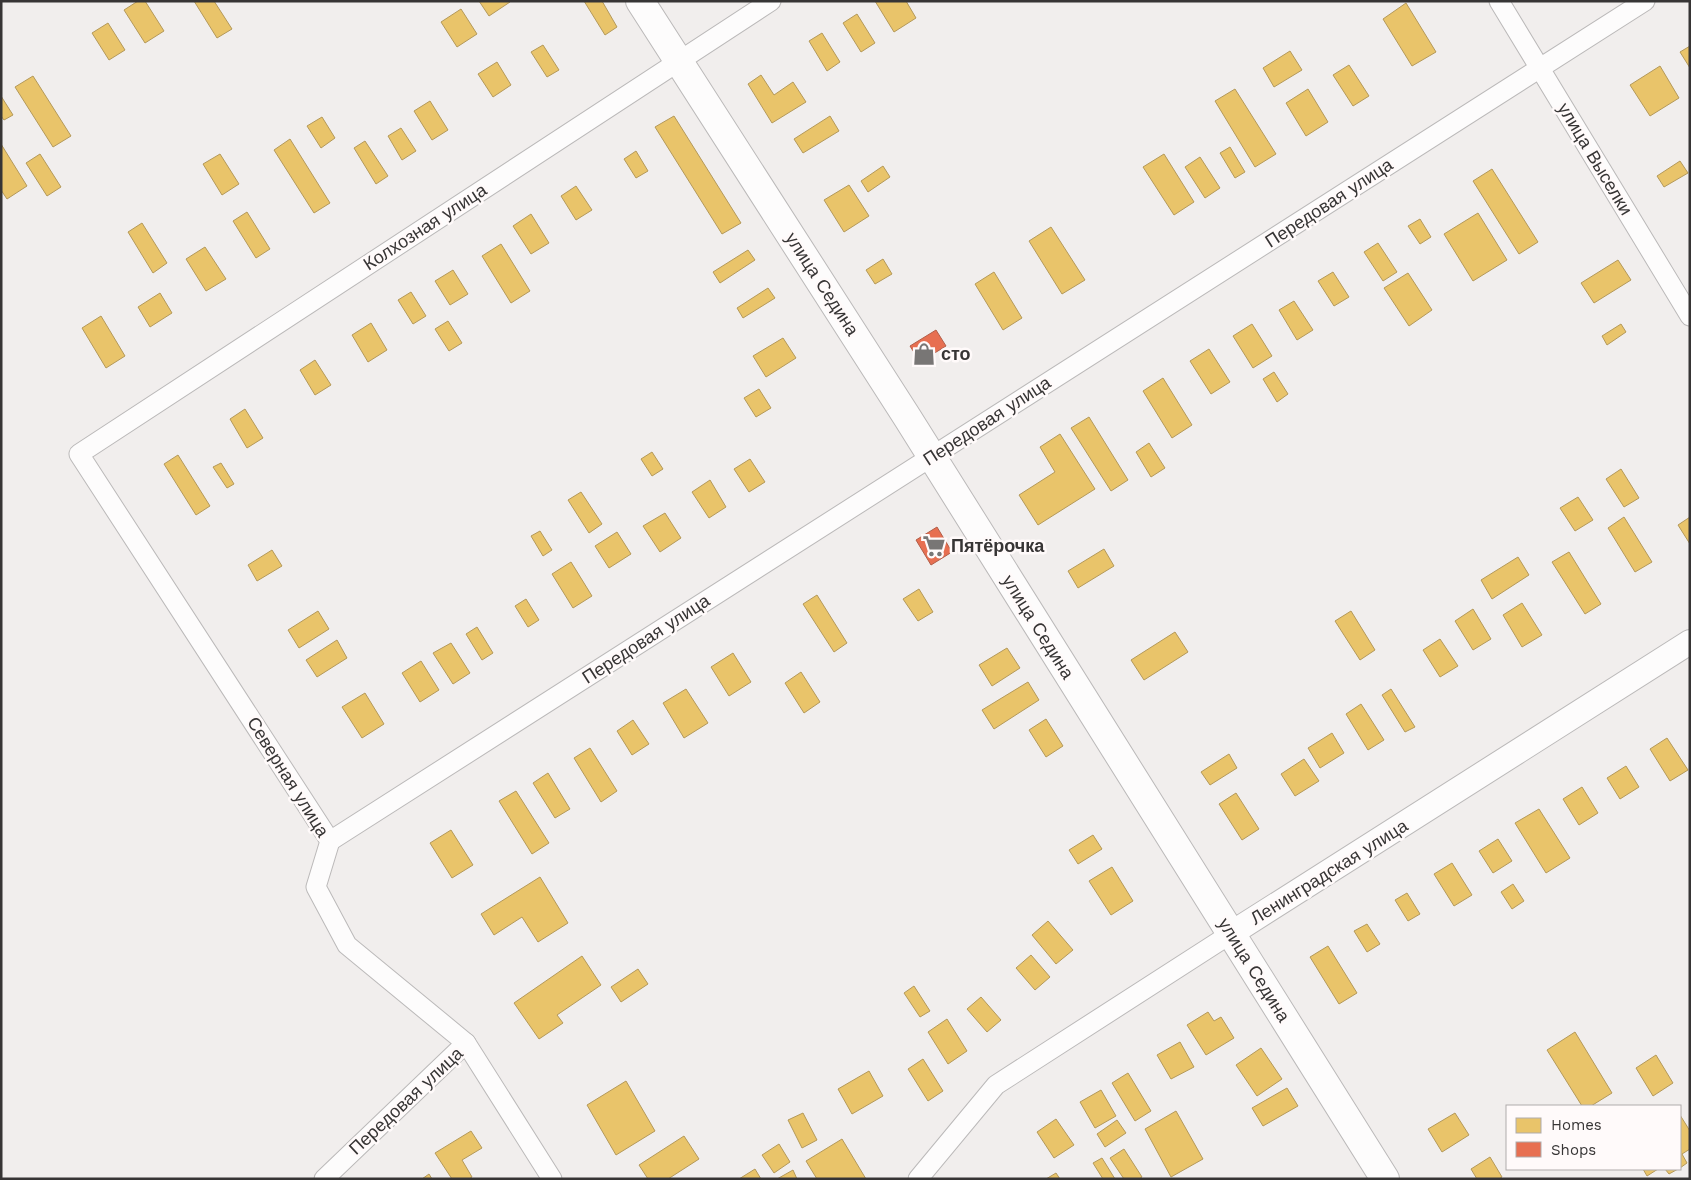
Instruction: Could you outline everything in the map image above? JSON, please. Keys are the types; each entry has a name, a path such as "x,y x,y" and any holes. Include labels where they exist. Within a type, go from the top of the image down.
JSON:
{"main road":[{"name":"улица Седина","path":"640,1 680,60 932,456 1385,1179"}],"street":[{"name":"Колхозная улица","path":"79,454 771,1"},
{"name":"улица Выселки","path":"1500,1 1690,316"},
{"name":"Передовая улица","path":"330,841 1645,1"},
{"name":"Северная улица","path":"79,454 330,841 316,887 347,945 466,1043 552,1179"},
{"name":"Ленинградская улица","path":"918,1179 996,1085 1690,642"},
{"name":"Передовая улица","path":"324,1179 466,1043"}],"building: Homes":[{"path":"138,1 145,1 164,31 145,43 124,10"},
{"path":"194,1 214,1 232,29 217,38"},
{"path":"479,1 509,1 510,2 489,16"},
{"path":"584,1 602,1 617,27 605,35"},
{"path":"875,1 906,1 916,18 894,32"},
{"path":"1406,3 1436,52 1412,66 1383,19"},
{"path":"461,9 477,34 457,47 441,22"},
{"path":"857,14 875,43 861,52 843,23"},
{"path":"108,23 125,50 109,60 92,33"},
{"path":"822,33 840,62 827,71 809,41"},
{"path":"543,45 559,70 547,77 531,52"},
{"path":"1690,46 1690,68 1680,52"},
{"path":"1290,51 1302,70 1274,87 1263,68"},
{"path":"497,62 511,85 493,97 478,74"},
{"path":"1349,65 1369,96 1353,106 1333,75"},
{"path":"1660,66 1679,98 1650,116 1630,85"},
{"path":"761,75 774,95 793,82 806,102 772,123 748,84"},
{"path":"33,76 71,136 53,147 15,87"},
{"path":"1235,89 1276,154 1255,167 1215,101"},
{"path":"1308,89 1328,122 1306,136 1286,103"},
{"path":"1,96 13,115 4,120 1,116"},
{"path":"430,101 448,130 432,140 414,111"},
{"path":"674,116 741,223 722,234 655,127"},
{"path":"830,116 839,131 803,153 794,139"},
{"path":"322,117 335,138 321,148 307,126"},
{"path":"401,128 416,151 402,160 388,136"},
{"path":"290,139 330,203 314,213 274,150"},
{"path":"365,141 388,176 376,184 354,148"},
{"path":"1,144 27,186 7,199 1,190"},
{"path":"1230,147 1245,172 1235,178 1220,153"},
{"path":"636,151 648,171 636,178 624,159"},
{"path":"40,154 61,187 47,196 26,163"},
{"path":"220,154 239,184 222,195 203,164"},
{"path":"1164,154 1194,202 1174,215 1143,167"},
{"path":"1200,157 1220,188 1205,198 1185,167"},
{"path":"1680,161 1688,173 1664,187 1657,176"},
{"path":"883,166 890,177 868,192 861,181"},
{"path":"1492,169 1538,242 1519,254 1473,181"},
{"path":"849,185 869,216 844,232 824,200"},
{"path":"576,186 592,210 576,220 561,196"},
{"path":"247,212 270,249 256,258 233,221"},
{"path":"1478,213 1507,260 1473,281 1444,234"},
{"path":"531,214 549,243 531,254 513,226"},
{"path":"1420,219 1431,237 1420,244 1408,226"},
{"path":"142,223 167,263 153,273 128,232"},
{"path":"1051,227 1085,280 1062,294 1029,241"},
{"path":"1378,243 1397,272 1383,281 1364,252"},
{"path":"501,244 530,291 511,303 482,256"},
{"path":"205,247 226,279 206,291 186,259"},
{"path":"748,250 755,260 720,283 713,272"},
{"path":"883,259 892,274 875,284 866,270"},
{"path":"1618,260 1631,280 1594,303 1581,283"},
{"path":"453,270 468,294 450,305 435,281"},
{"path":"994,272 1022,318 1003,330 975,284"},
{"path":"1333,272 1349,297 1334,306 1318,281"},
{"path":"1408,273 1432,310 1409,326 1384,288"},
{"path":"768,288 775,298 743,318 737,308"},
{"path":"411,292 426,316 413,324 398,300"},
{"path":"160,293 172,313 150,327 138,307"},
{"path":"1294,301 1313,330 1297,340 1279,310"},
{"path":"101,316 125,356 106,368 82,328"},
{"path":"448,321 462,343 449,351 435,329"},
{"path":"371,323 387,350 368,362 352,335"},
{"path":"1252,324 1272,356 1253,368 1233,336"},
{"path":"1621,324 1626,332 1607,345 1602,336"},
{"path":"783,338 796,358 766,377 753,356"},
{"path":"1209,349 1230,382 1211,394 1190,361"},
{"path":"315,360 331,385 315,395 300,370"},
{"path":"1274,372 1288,394 1277,402 1263,379"},
{"path":"1163,378 1192,425 1172,438 1143,391"},
{"path":"759,389 771,408 756,417 744,398"},
{"path":"245,409 263,438 247,448 230,419"},
{"path":"1089,417 1128,480 1111,491 1071,428"},
{"path":"1060,434 1095,489 1038,525 1019,495 1055,472 1040,447"},
{"path":"1149,443 1165,468 1151,477 1136,452"},
{"path":"652,452 663,469 652,476 641,459"},
{"path":"178,455 210,506 196,515 164,464"},
{"path":"750,459 765,482 749,492 734,469"},
{"path":"221,463 234,484 227,488 213,467"},
{"path":"1621,469 1639,498 1624,507 1606,479"},
{"path":"710,480 726,507 709,518 692,492"},
{"path":"581,492 602,524 589,533 568,500"},
{"path":"1578,497 1593,520 1575,531 1560,508"},
{"path":"665,513 681,538 660,552 643,526"},
{"path":"1624,517 1652,562 1635,572 1608,528"},
{"path":"1690,517 1690,544 1678,525"},
{"path":"540,531 552,550 543,556 531,536"},
{"path":"617,532 631,554 609,568 595,546"},
{"path":"1104,549 1114,566 1078,588 1068,571"},
{"path":"272,550 282,566 257,581 248,565"},
{"path":"1569,552 1601,604 1585,614 1552,562"},
{"path":"1518,557 1529,575 1492,599 1481,580"},
{"path":"571,562 592,596 573,608 552,574"},
{"path":"919,589 933,612 918,621 903,599"},
{"path":"817,595 847,643 834,652 803,604"},
{"path":"526,599 539,620 528,627 515,606"},
{"path":"1522,603 1542,635 1522,647 1503,615"},
{"path":"1473,609 1491,639 1473,650 1455,621"},
{"path":"318,611 329,629 299,648 288,630"},
{"path":"1351,611 1375,650 1360,660 1335,621"},
{"path":"477,627 493,653 482,660 466,634"},
{"path":"1175,632 1188,652 1144,680 1131,660"},
{"path":"1440,639 1458,666 1440,677 1423,650"},
{"path":"337,640 347,658 317,677 306,660"},
{"path":"451,643 470,673 453,684 433,653"},
{"path":"1007,648 1020,668 992,686 979,665"},
{"path":"733,653 751,682 729,696 711,667"},
{"path":"421,661 439,690 420,702 402,673"},
{"path":"801,672 820,702 804,713 785,683"},
{"path":"1028,682 1039,700 994,729 982,710"},
{"path":"686,689 708,723 684,738 663,703"},
{"path":"1391,689 1415,727 1405,732 1382,695"},
{"path":"365,693 384,724 362,738 342,707"},
{"path":"1361,704 1384,740 1368,750 1346,714"},
{"path":"1046,719 1063,746 1046,757 1029,730"},
{"path":"633,720 649,744 632,755 617,731"},
{"path":"1332,733 1344,753 1320,768 1308,748"},
{"path":"1667,738 1688,770 1670,781 1650,749"},
{"path":"590,748 617,791 601,802 574,758"},
{"path":"1229,754 1237,768 1210,785 1201,772"},
{"path":"1304,759 1319,781 1295,796 1281,774"},
{"path":"1626,766 1639,787 1620,799 1607,778"},
{"path":"548,773 570,809 555,818 533,783"},
{"path":"1582,787 1598,813 1579,825 1563,799"},
{"path":"516,791 549,843 532,854 499,801"},
{"path":"1236,793 1259,829 1242,840 1219,804"},
{"path":"1539,809 1570,858 1546,873 1515,823"},
{"path":"451,830 473,865 452,878 430,843"},
{"path":"1093,835 1102,849 1078,864 1069,850"},
{"path":"1498,839 1512,861 1493,873 1479,851"},
{"path":"1452,863 1472,895 1454,906 1434,874"},
{"path":"1112,867 1133,901 1111,915 1089,881"},
{"path":"540,877 568,923 538,942 522,917 494,935 481,914"},
{"path":"1513,884 1524,901 1512,909 1501,892"},
{"path":"1407,893 1420,914 1408,921 1395,900"},
{"path":"1048,921 1073,950 1056,964 1032,935"},
{"path":"1367,924 1380,944 1367,952 1354,931"},
{"path":"1328,946 1357,993 1339,1004 1310,957"},
{"path":"1031,955 1050,977 1035,990 1016,968"},
{"path":"582,956 601,985 557,1015 563,1023 539,1039 514,1003"},
{"path":"638,969 648,984 621,1002 611,987"},
{"path":"914,986 930,1011 920,1017 904,993"},
{"path":"981,997 1001,1020 987,1032 967,1009"},
{"path":"1208,1012 1214,1021 1221,1017 1234,1038 1206,1055 1187,1025"},
{"path":"947,1019 967,1051 948,1064 928,1032"},
{"path":"1575,1032 1612,1093 1593,1105 1581,1105 1547,1050"},
{"path":"1180,1042 1194,1067 1171,1079 1157,1055"},
{"path":"1261,1048 1282,1079 1257,1096 1236,1065"},
{"path":"1656,1055 1673,1083 1653,1096 1636,1068"},
{"path":"923,1059 943,1091 928,1101 908,1069"},
{"path":"869,1071 883,1096 852,1114 838,1089"},
{"path":"1128,1073 1151,1111 1135,1121 1112,1083"},
{"path":"626,1081 655,1131 616,1155 587,1105"},
{"path":"1287,1088 1298,1106 1263,1126 1252,1108"},
{"path":"1101,1090 1116,1116 1095,1128 1080,1102"},
{"path":"1176,1111 1203,1159 1171,1177 1145,1129"},
{"path":"803,1113 817,1140 802,1148 788,1120"},
{"path":"1455,1113 1469,1135 1442,1152 1428,1129"},
{"path":"1681,1117 1690,1131 1690,1149 1682,1154 1687,1163 1681,1167"},
{"path":"1056,1119 1074,1145 1054,1158 1037,1132"},
{"path":"1117,1120 1126,1133 1105,1147 1097,1134"},
{"path":"471,1131 482,1148 462,1160 472,1177 469,1179 452,1179 435,1153"},
{"path":"684,1136 699,1159 668,1179 648,1179 639,1165"},
{"path":"842,1139 866,1179 817,1179 806,1161"},
{"path":"779,1144 790,1162 774,1173 762,1155"},
{"path":"1124,1149 1142,1177 1139,1179 1124,1179 1110,1158"},
{"path":"1490,1157 1502,1177 1499,1179 1477,1179 1471,1169"},
{"path":"1102,1158 1115,1179 1103,1179 1093,1163"},
{"path":"755,1169 761,1179 739,1179"},
{"path":"793,1170 797,1179 777,1179"},
{"path":"1644,1170 1656,1170 1647,1176"},
{"path":"1666,1170 1676,1170 1669,1174"},
{"path":"1056,1173 1060,1179 1046,1179"},
{"path":"429,1174 432,1179 422,1179"}],"building: Shops":[{"name":"сто","path":"936,330 946,346 920,362 910,346"},
{"name":"Пятёрочка","path":"937,527 952,552 931,565 916,540"}],"place":[{"name":"сто","path":"924,354"},
{"name":"Пятёрочка","path":"934,546"}]}
